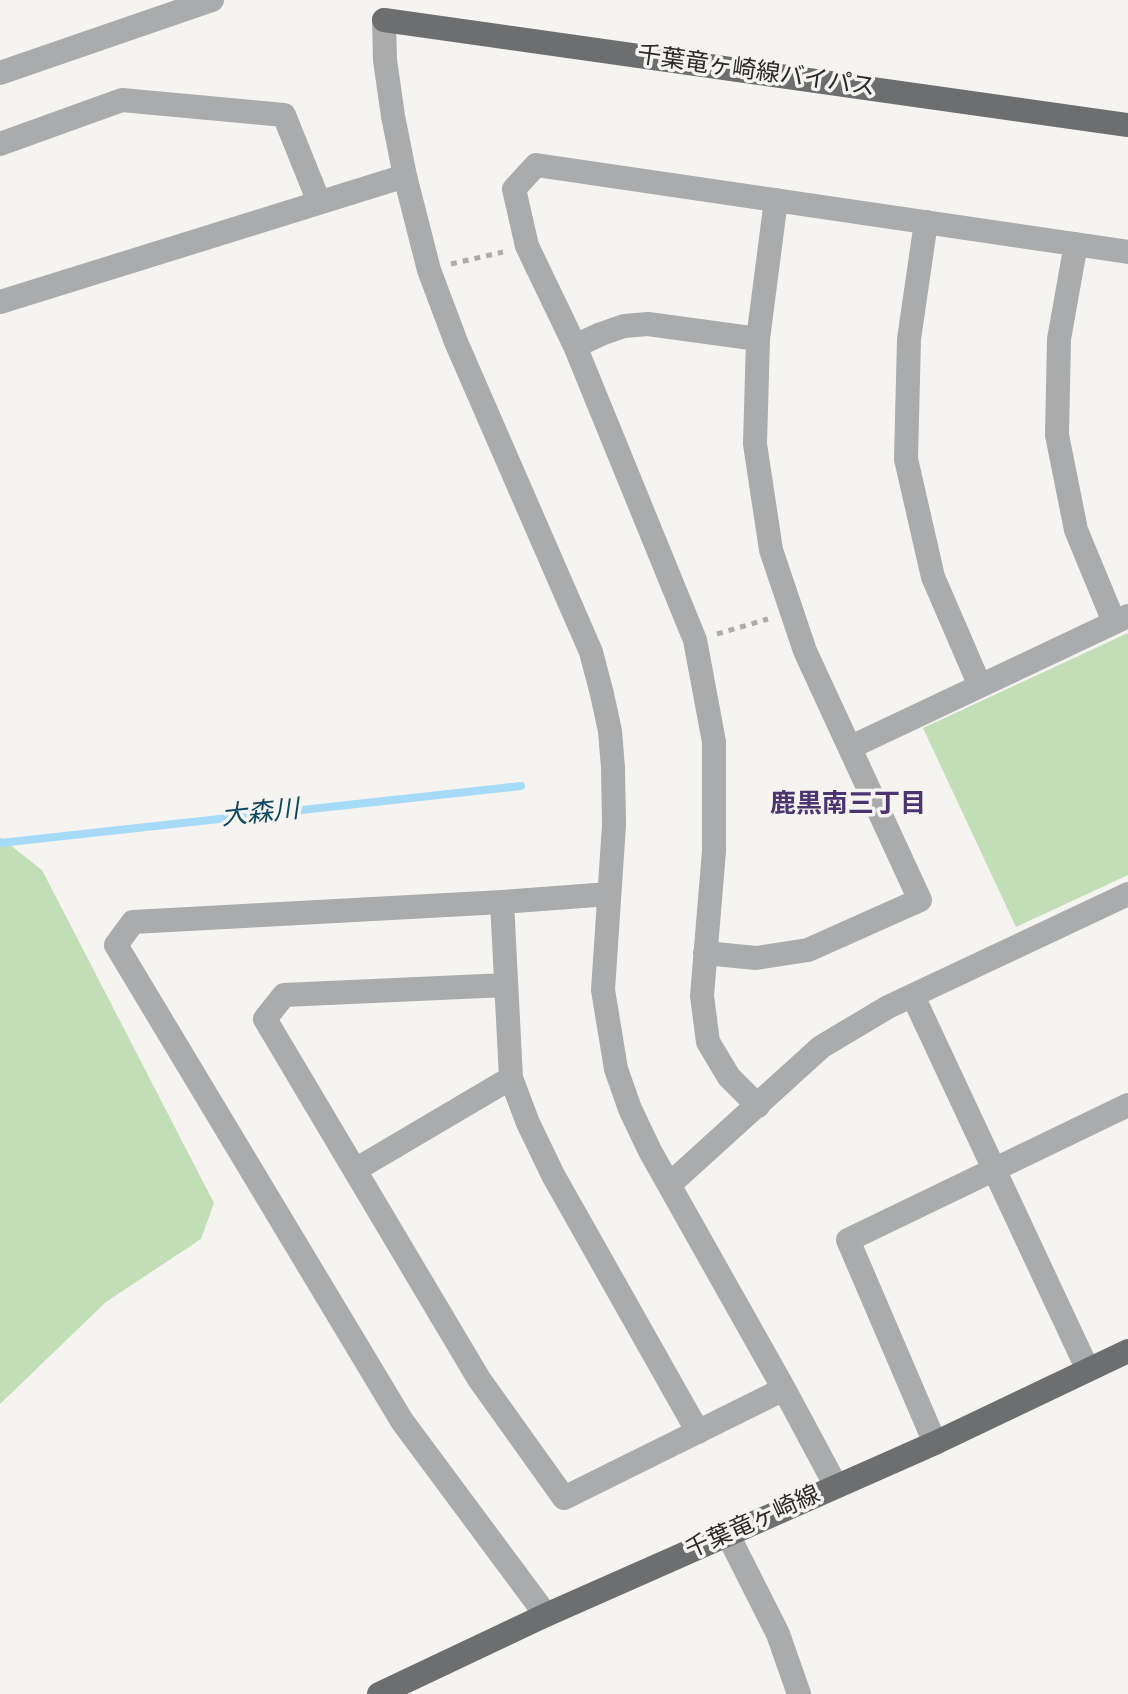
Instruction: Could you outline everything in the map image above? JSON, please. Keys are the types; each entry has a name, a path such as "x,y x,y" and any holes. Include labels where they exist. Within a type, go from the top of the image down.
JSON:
{"main road":[{"name":"千葉竜ヶ崎線バイパス","path":"384,20 1128,125"},
{"name":"千葉竜ヶ崎線","path":"379,1694 546,1615 935,1443 1128,1351"}],"street":[{"path":"0,73 212,0"},
{"path":"384,20 385,60 393,116 429,270 456,342 591,652 610,731 614,825 603,990 616,1069 630,1109 669,1185 836,1486"},
{"path":"0,144 122,100 284,115 319,202"},
{"path":"758,1106 729,1077 708,1042 702,996 714,851 714,742 695,640 575,346 527,246 514,189 536,165 1128,252"},
{"path":"0,302 405,176"},
{"path":"705,953 756,958 808,950 920,900 805,651 771,550 755,444 758,339 776,200"},
{"path":"926,222 909,339 906,459 933,577 980,686"},
{"path":"851,747 1121,619 1076,530 1057,435 1059,339 1076,244"},
{"path":"575,346 624,326 648,324 758,339"},
{"path":"546,1615 402,1421 116,945 133,922 609,894"},
{"path":"669,1185 821,1047 888,1007 1128,894"},
{"path":"502,902 511,1078 553,1175 698,1432"},
{"path":"506,985 284,995 265,1019 479,1379 564,1498 784,1389"},
{"path":"913,996 1088,1370"},
{"path":"355,1170 511,1078"},
{"path":"935,1443 848,1240 1128,1105"},
{"path":"728,1535 778,1634 799,1694"}],"path":[{"path":"429,270 527,246"},
{"path":"695,640 792,613"}],"green space":[{"path":"1128,633 1128,875 1016,927 923,728"},
{"path":"0,837 42,870 214,1203 201,1239 106,1302 0,1404"}],"waterway":[{"name":"大森川","path":"0,843 521,786"}],"district":[{"name":"鹿黒南三丁目","path":"848,805"}]}
